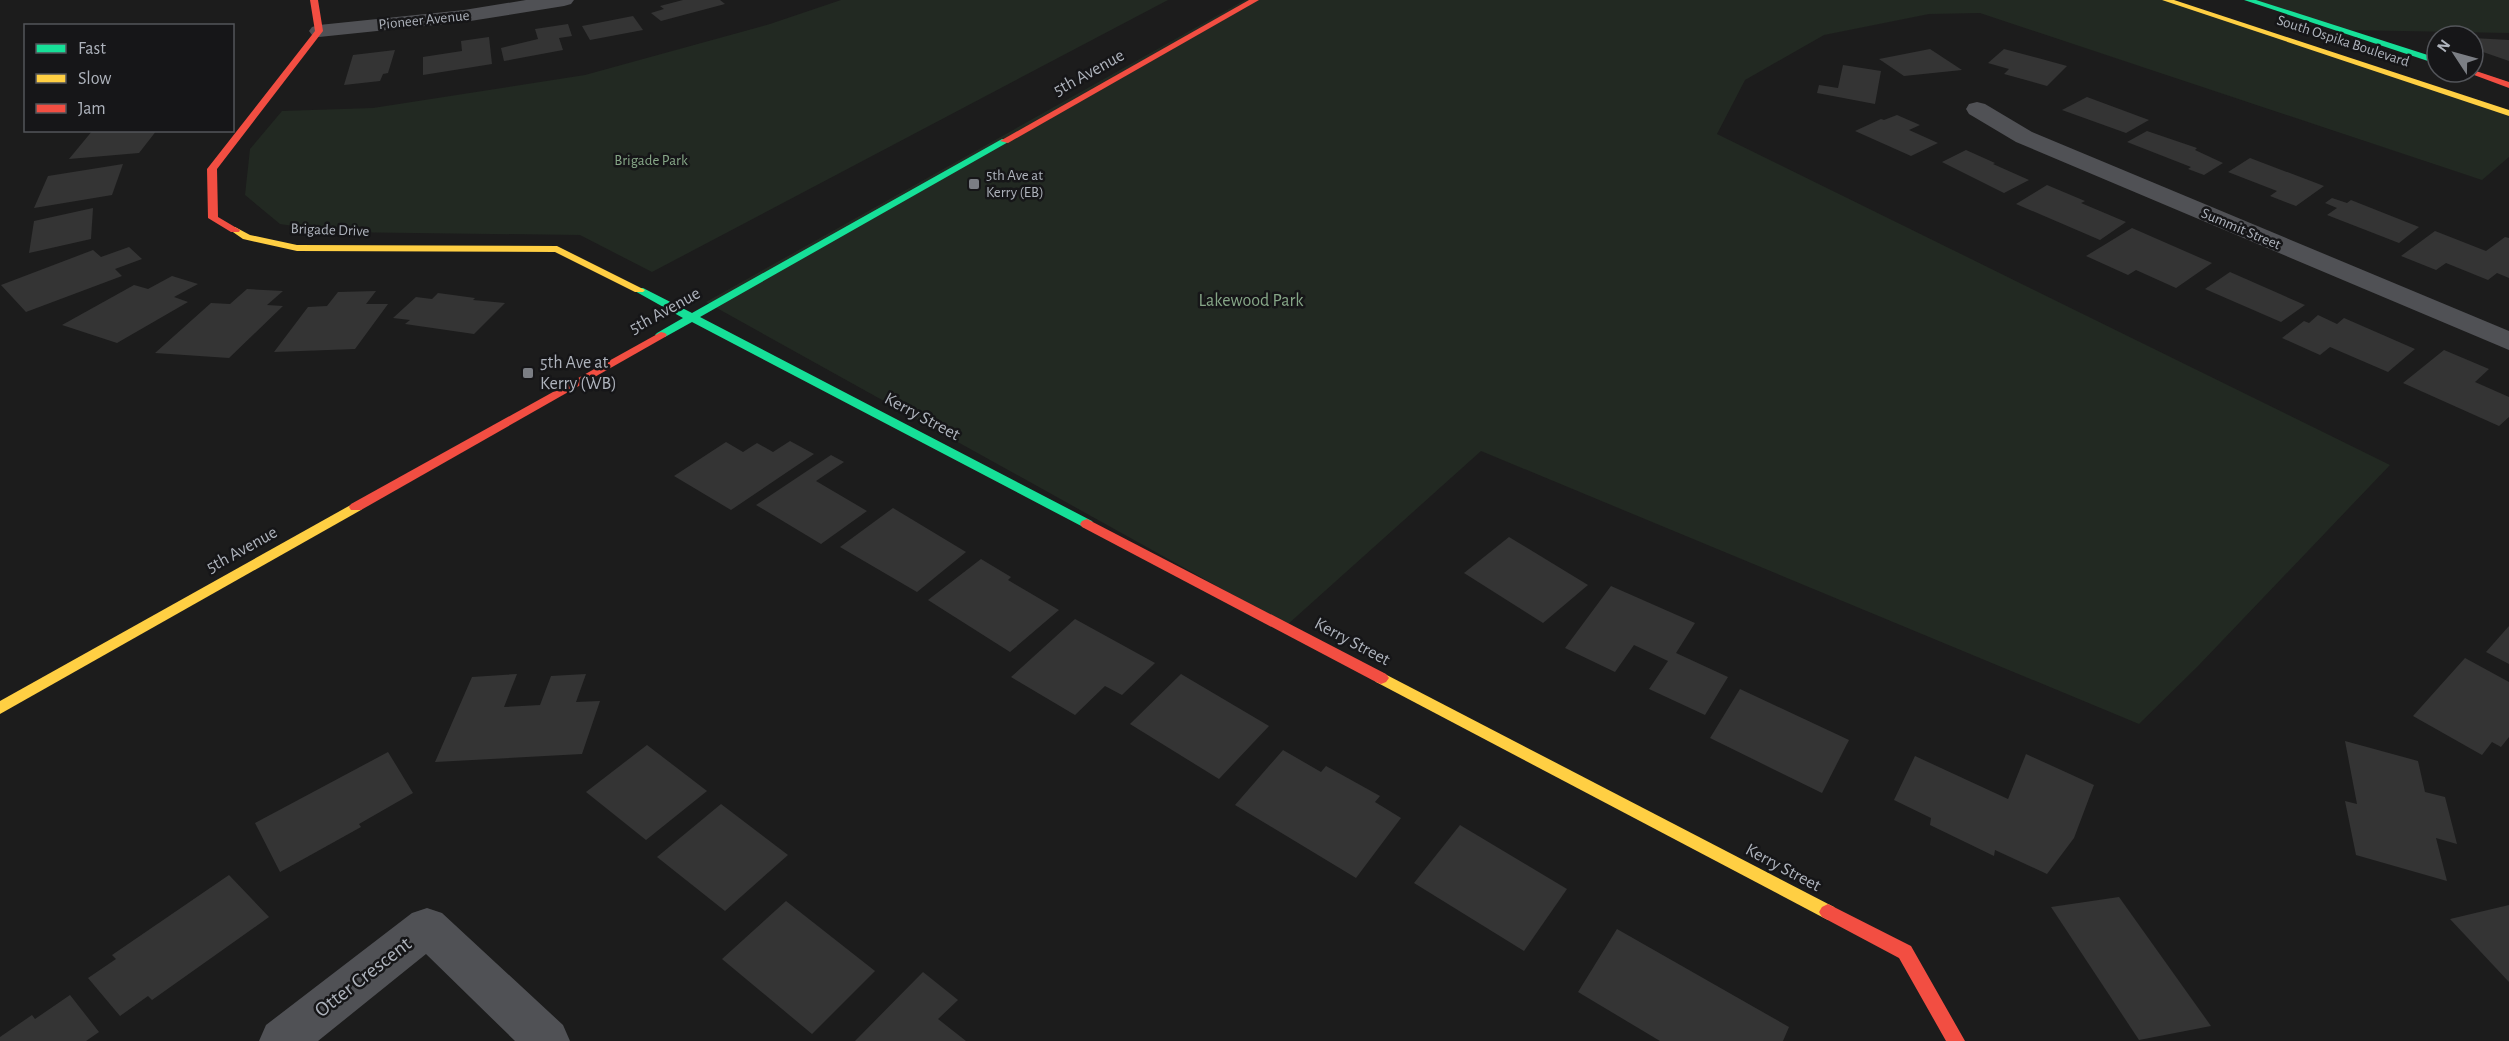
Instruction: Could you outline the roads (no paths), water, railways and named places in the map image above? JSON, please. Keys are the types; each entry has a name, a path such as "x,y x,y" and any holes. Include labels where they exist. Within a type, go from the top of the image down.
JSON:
{"street":[{"path":"314,0 319,31"},
{"name":"Pioneer Avenue","path":"319,31 464,16 564,0"},
{"name":"5th Avenue","path":"0,708 1255,0"},
{"name":"South Ospika Boulevard","path":"2166,0 2509,113"},
{"name":"South Ospika Boulevard","path":"2248,0 2425,57"},
{"name":"Brigade Drive","path":"319,31 212,169 213,218 247,237 297,248 557,249 692,317"},
{"path":"2485,77 2509,85"},
{"name":"Summit Street","path":"1977,109 2024,137 2509,341"},
{"name":"Kerry Street","path":"692,317 1905,952 1956,1041"},
{"name":"Otter Crescent","path":"282,1041 427,927 547,1041"}],"place":[{"name":"5th Ave at Kerry (EB)","path":"974,184"},
{"name":"5th Ave at Kerry (WB)","path":"528,373"}],"park label":[{"name":"Brigade Park","path":"651,160"},
{"name":"Lakewood Park","path":"1251,301"}]}
